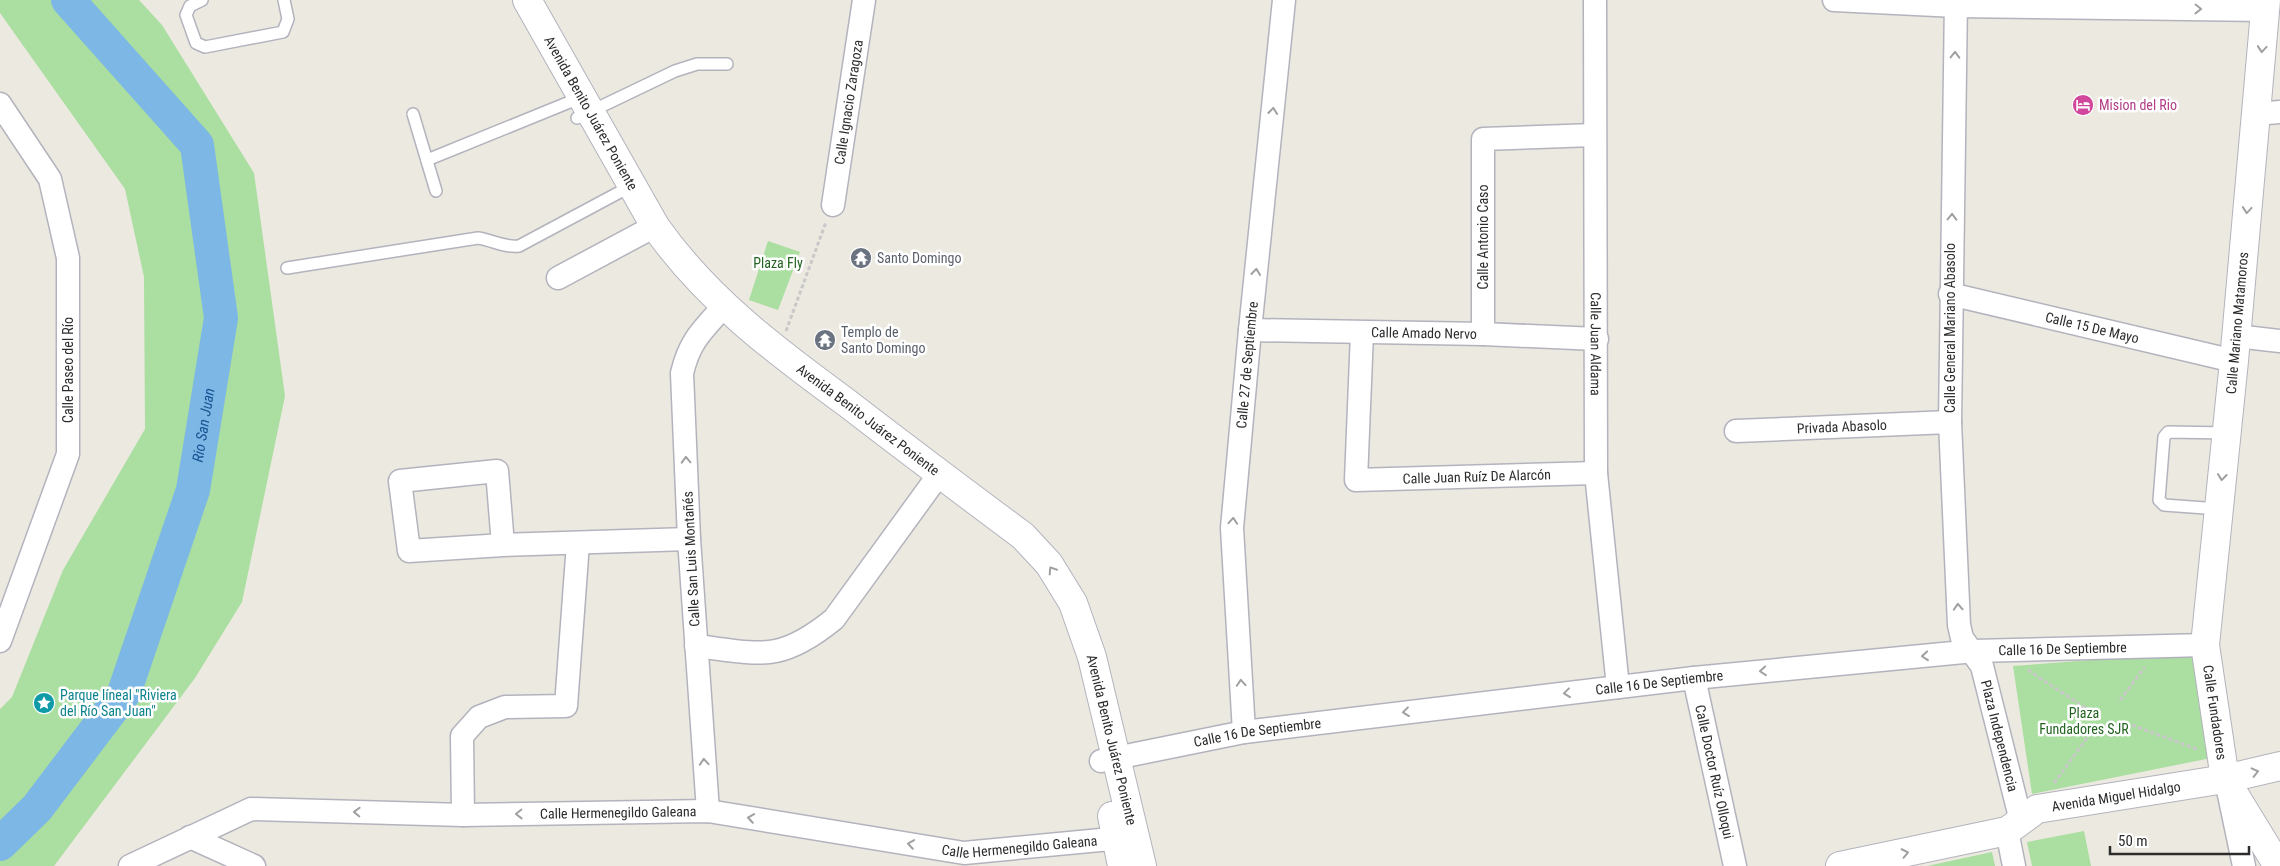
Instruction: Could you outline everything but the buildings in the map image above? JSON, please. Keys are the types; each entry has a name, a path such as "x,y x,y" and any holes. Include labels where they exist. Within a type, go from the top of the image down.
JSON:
{"main road":[{"name":"Avenida Benito Juárez Poniente","path":"508,0 580,108"},
{"name":"Avenida Benito Juárez Poniente","path":"527,0 580,108 650,229 673,251 695,277 719,311 772,366 935,480 1023,536 1049,564 1073,603 1092,657 1109,760 1126,838 1142,866"},
{"name":"Calle Mariano Matamoros","path":"2205,646 2235,349 2268,113 2266,5"},
{"name":"Avenida Benito Juárez Poniente","path":"719,311 778,352 935,480"},
{"name":"Calle Fundadores","path":"2205,646 2224,769"},
{"name":"Avenida Miguel Hidalgo","path":"1840,866 2224,769 2280,766"},
{"path":"2224,769 2278,866"},
{"name":"Avenida Benito Juárez Poniente","path":"1122,866 1126,838"}],"street":[{"name":"Calle Ignacio Zaragoza","path":"832,205 864,0"},
{"name":"Calle 27 de Septiembre","path":"1244,732 1232,528 1284,0"},
{"name":"Calle Juan Aldama","path":"1595,0 1596,474 1618,687"},
{"path":"1842,0 1956,3 2266,5"},
{"name":"Calle General Mariano Abasolo","path":"1956,3 1950,294 1950,422 1959,626 1962,638 1974,652"},
{"name":"Calle Paseo del Río","path":"0,104 50,180 68,258 68,454 0,641"},
{"name":"Calle Antonio Caso","path":"1483,334 1483,139 1594,135"},
{"path":"558,278 650,229"},
{"name":"Calle 15 De Mayo","path":"1950,294 2235,349 2280,341"},
{"name":"Calle San Luis Montañés","path":"708,810 689,539 682,373 687,353 696,336 719,311"},
{"name":"Calle Amado Nervo","path":"1250,330 1483,334 1597,339"},
{"name":"Calle Juan Ruíz De Alarcón","path":"1362,333 1356,480 1596,474"},
{"name":"Privada Abasolo","path":"1736,431 1950,422"},
{"path":"503,545 497,471 400,481 409,551 503,545 689,539"},
{"path":"696,646 760,654 790,648 811,638 834,619 935,480"},
{"path":"463,815 462,736 474,723 480,717 505,707 566,706 578,543"},
{"name":"Calle 16 De Septiembre","path":"1109,760 1244,732 1694,678 1999,650 2205,646"},
{"name":"Plaza Independencia","path":"1974,652 1982,666 1990,692 2022,820 2014,866"},
{"name":"Calle Doctor Ruíz Olloqui","path":"1694,678 1735,866"},
{"path":"2224,769 2244,866"},
{"name":"Calle Hermenegildo Galeana","path":"130,866 190,836 251,809 463,815 708,810 964,853 1126,838"},
{"path":"190,836 254,866"}],"lane":[{"path":"202,0 190,6 186,15 196,43 205,47 283,32 288,19 284,0"},
{"path":"427,160 580,108 697,64 727,64"},
{"path":"413,114 436,191"},
{"path":"287,268 478,238 494,241 509,248 519,246 626,189"},
{"path":"2219,509 2164,506 2159,500 2164,437 2168,432 2227,434"}],"path":[{"path":"778,352 832,205"},
{"path":"2120,700 2161,646"},
{"path":"1999,650 2090,711"},
{"path":"2132,725 2224,769"},
{"path":"2022,820 2092,731"}],"green space":[{"path":"0,0 139,0 162,25 254,173 285,396 242,602 195,678 54,866 0,866 0,709 12,697 63,570 145,429 144,277 125,189 0,13"},
{"name":"Plaza Fly","path":"768,241 800,252 778,310 749,300"},
{"name":"Plaza Fundadores SJR","path":"2199,652 2216,757 2032,794 2013,666"},
{"path":"2084,831 2091,866 2032,866 2027,842"},
{"path":"1992,852 1995,866 1927,866"}],"waterway":[{"name":"Rio San Juan","path":"0,844 37,808 124,693 193,490 221,318 197,145 68,0"}],"place":[{"name":"Mision del Rio","path":"2083,105"},
{"name":"Santo Domingo","path":"861,258"},
{"name":"Templo de Santo Domingo","path":"825,340"},
{"name":"Parque líneal \"Riviera del Río San Juan\"","path":"44,703"}]}
